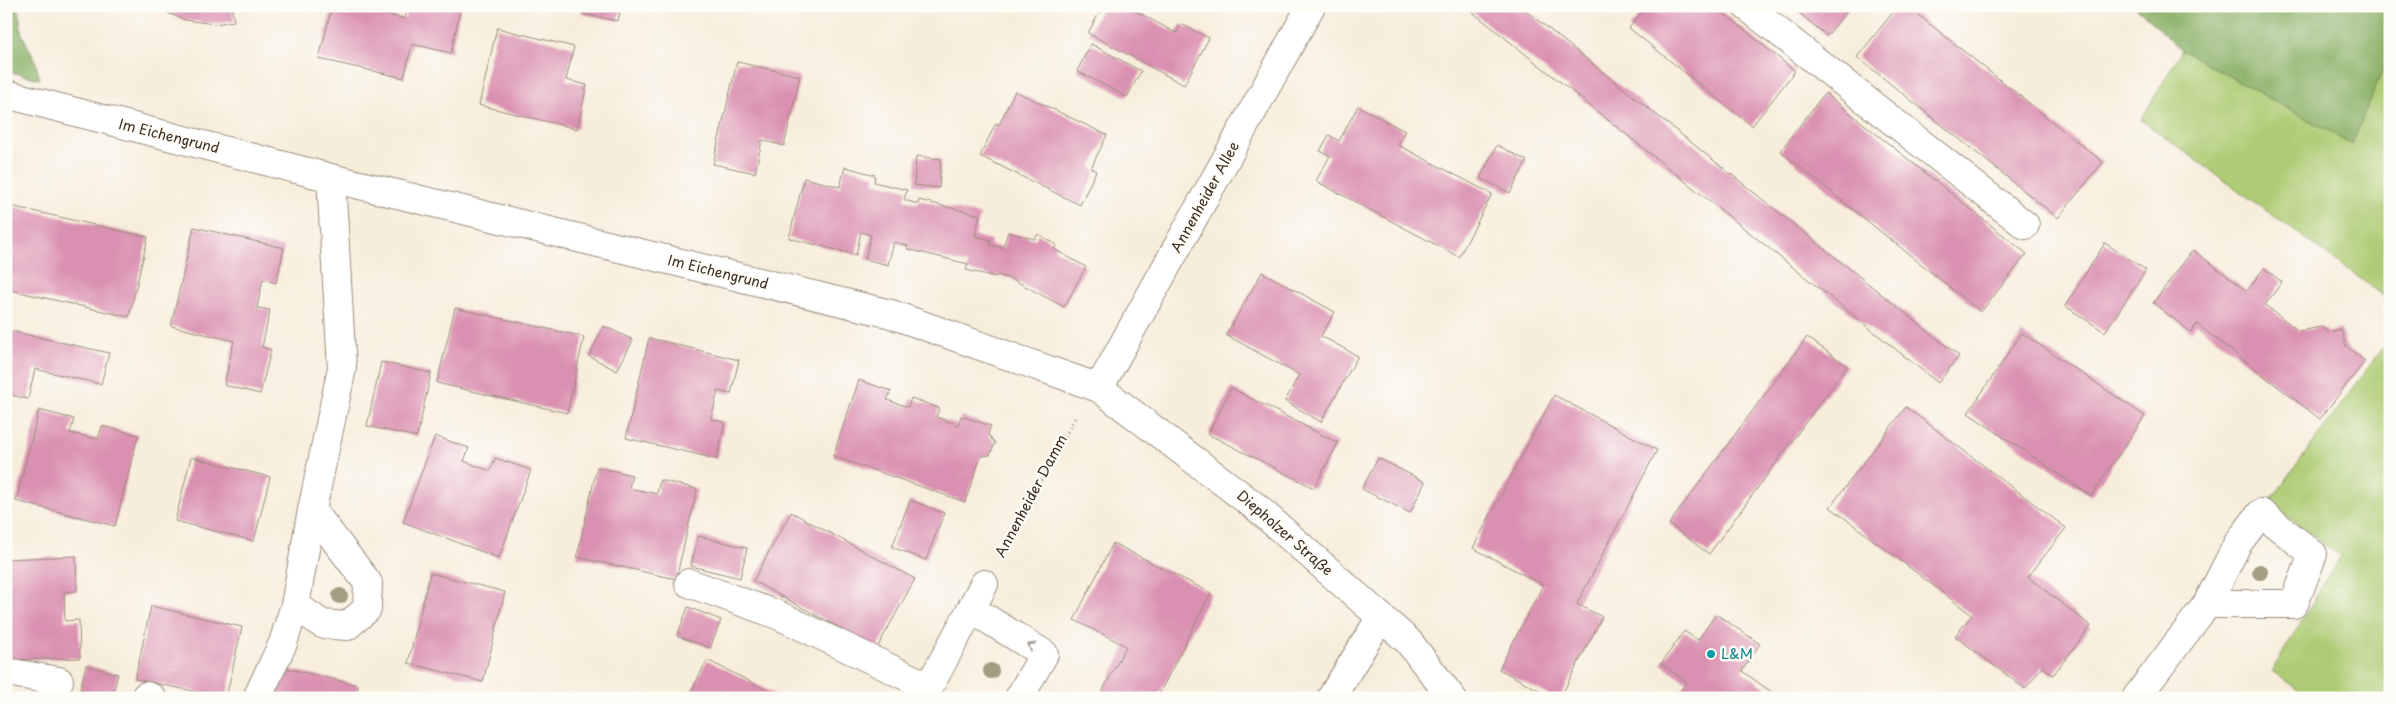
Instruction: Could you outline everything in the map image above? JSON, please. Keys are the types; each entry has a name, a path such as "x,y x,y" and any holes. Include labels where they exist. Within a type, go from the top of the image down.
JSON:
{"street":[{"name":"Annenheider Allee","path":"1099,388 1310,6"},
{"path":"1746,6 2025,225"},
{"name":"Im Eichengrund","path":"6,94 332,178 891,314 1099,388"},
{"path":"256,698 283,643 295,605 312,510 342,368 332,178"},
{"name":"Diepholzer Straße","path":"1099,388 1256,507 1408,641 1452,698"},
{"path":"295,605 322,624 348,626 367,609 368,584 312,510"},
{"path":"689,583 778,615 926,692 984,584"},
{"path":"2136,698 2208,604"},
{"path":"971,609 1044,654 1019,698"},
{"path":"1331,698 1381,617"},
{"path":"6,672 59,681"}],"path":[{"name":"Annenheider Damm","path":"984,584 1072,422 1099,388"}],"green space":[{"path":"6,6 18,6 22,34 35,60 40,79 6,71"},
{"path":"2135,6 2390,6 2390,52 2352,144 2182,50"},
{"path":"2182,50 2352,144 2390,52 2390,300 2141,120"},
{"path":"2390,338 2390,698 2309,698 2272,671 2340,556 2269,503"}],"building":[{"path":"159,6 239,6 232,10 234,21 215,24 185,20 170,14"},
{"path":"332,6 352,6 405,19 408,6 461,6 451,53 412,44 404,78 319,59"},
{"path":"584,6 621,6 618,21 582,14"},
{"path":"1103,6 1126,6 1176,33 1181,24 1209,38 1184,85 1088,33"},
{"path":"1465,6 1520,6 1959,356 1938,383"},
{"path":"1647,6 1715,6 1795,71 1752,126 1629,28"},
{"path":"1791,6 1851,6 1827,36"},
{"path":"1898,6 1907,6 2103,162 2058,218 1857,57"},
{"path":"497,28 574,47 566,80 587,85 577,129 479,105"},
{"path":"1091,44 1141,71 1127,97 1077,71"},
{"path":"737,62 800,76 784,146 762,140 755,173 713,164"},
{"path":"1015,91 1107,135 1091,168 1096,171 1080,205 980,156 996,123 999,125"},
{"path":"1825,93 2027,254 1981,312 1780,151"},
{"path":"1358,106 1405,131 1398,145 1492,194 1459,257 1316,181 1330,156 1320,151 1329,135 1339,141"},
{"path":"1497,145 1527,161 1510,193 1480,178"},
{"path":"916,156 941,159 939,188 914,185"},
{"path":"845,167 875,175 874,182 907,190 904,200 918,204 919,200 980,215 975,236 991,240 990,245 1003,248 1008,232 1035,239 1038,234 1057,245 1054,249 1086,267 1064,307 1012,279 966,270 968,264 907,249 908,246 894,242 888,265 865,259 871,235 861,232 856,255 789,238 804,178 840,187"},
{"path":"6,205 148,237 129,317 6,289"},
{"path":"194,227 284,248 276,283 263,279 257,308 270,310 262,347 271,350 260,394 224,385 234,341 171,326"},
{"path":"2105,243 2146,270 2105,332 2065,306"},
{"path":"2193,250 2247,291 2264,268 2282,282 2265,305 2299,331 2321,327 2328,332 2341,329 2346,346 2365,361 2320,419 2197,324 2191,332 2153,303"},
{"path":"1262,272 1335,312 1321,336 1358,356 1321,422 1285,401 1299,375 1226,335"},
{"path":"455,308 584,337 567,413 437,383"},
{"path":"604,326 633,340 617,371 589,356"},
{"path":"6,330 109,353 101,384 35,369 28,399 6,394"},
{"path":"2022,333 2145,416 2091,496 1968,413"},
{"path":"1807,337 1847,366 1709,554 1669,524"},
{"path":"649,338 739,360 731,394 718,391 711,419 725,422 717,459 626,438"},
{"path":"381,362 431,373 417,437 367,426"},
{"path":"859,380 891,391 887,400 908,407 911,398 939,408 936,417 958,425 961,416 991,426 988,434 995,443 990,455 981,456 965,502 833,456"},
{"path":"1231,388 1338,443 1314,488 1208,434"},
{"path":"1554,395 1657,450 1577,604 1602,617 1560,698 1554,698 1499,669 1543,585 1473,548"},
{"path":"1906,407 2066,528 2028,577 2091,626 2053,675 2042,667 2025,689 1955,636 1972,615 1830,507"},
{"path":"39,410 74,419 70,433 98,439 102,426 138,435 115,526 16,501"},
{"path":"435,436 469,448 464,461 490,471 495,458 531,470 499,558 403,522"},
{"path":"191,457 270,477 254,541 175,521"},
{"path":"1378,458 1425,482 1410,513 1362,489"},
{"path":"597,467 632,475 629,488 657,494 660,480 697,489 676,579 577,557"},
{"path":"910,500 944,513 926,560 892,547"},
{"path":"791,512 915,579 877,648 753,581"},
{"path":"698,536 747,548 740,578 691,566"},
{"path":"1113,543 1211,593 1157,698 1099,698 1126,646 1074,620"},
{"path":"76,556 77,591 64,592 65,621 79,620 80,658 6,660 6,559"},
{"path":"430,573 505,592 483,682 408,663"},
{"path":"151,606 242,627 226,698 135,679"},
{"path":"688,607 721,620 710,648 677,636"},
{"name":"L&M","path":"1716,614 1760,644 1742,671 1773,693 1770,698 1675,698 1687,682 1661,664 1684,631 1698,640"},
{"path":"707,660 783,698 688,698"},
{"path":"86,665 118,674 112,698 78,698"},
{"path":"281,667 358,685 356,698 274,698"}],"place":[{"name":"L&M","path":"1711,654"}]}
